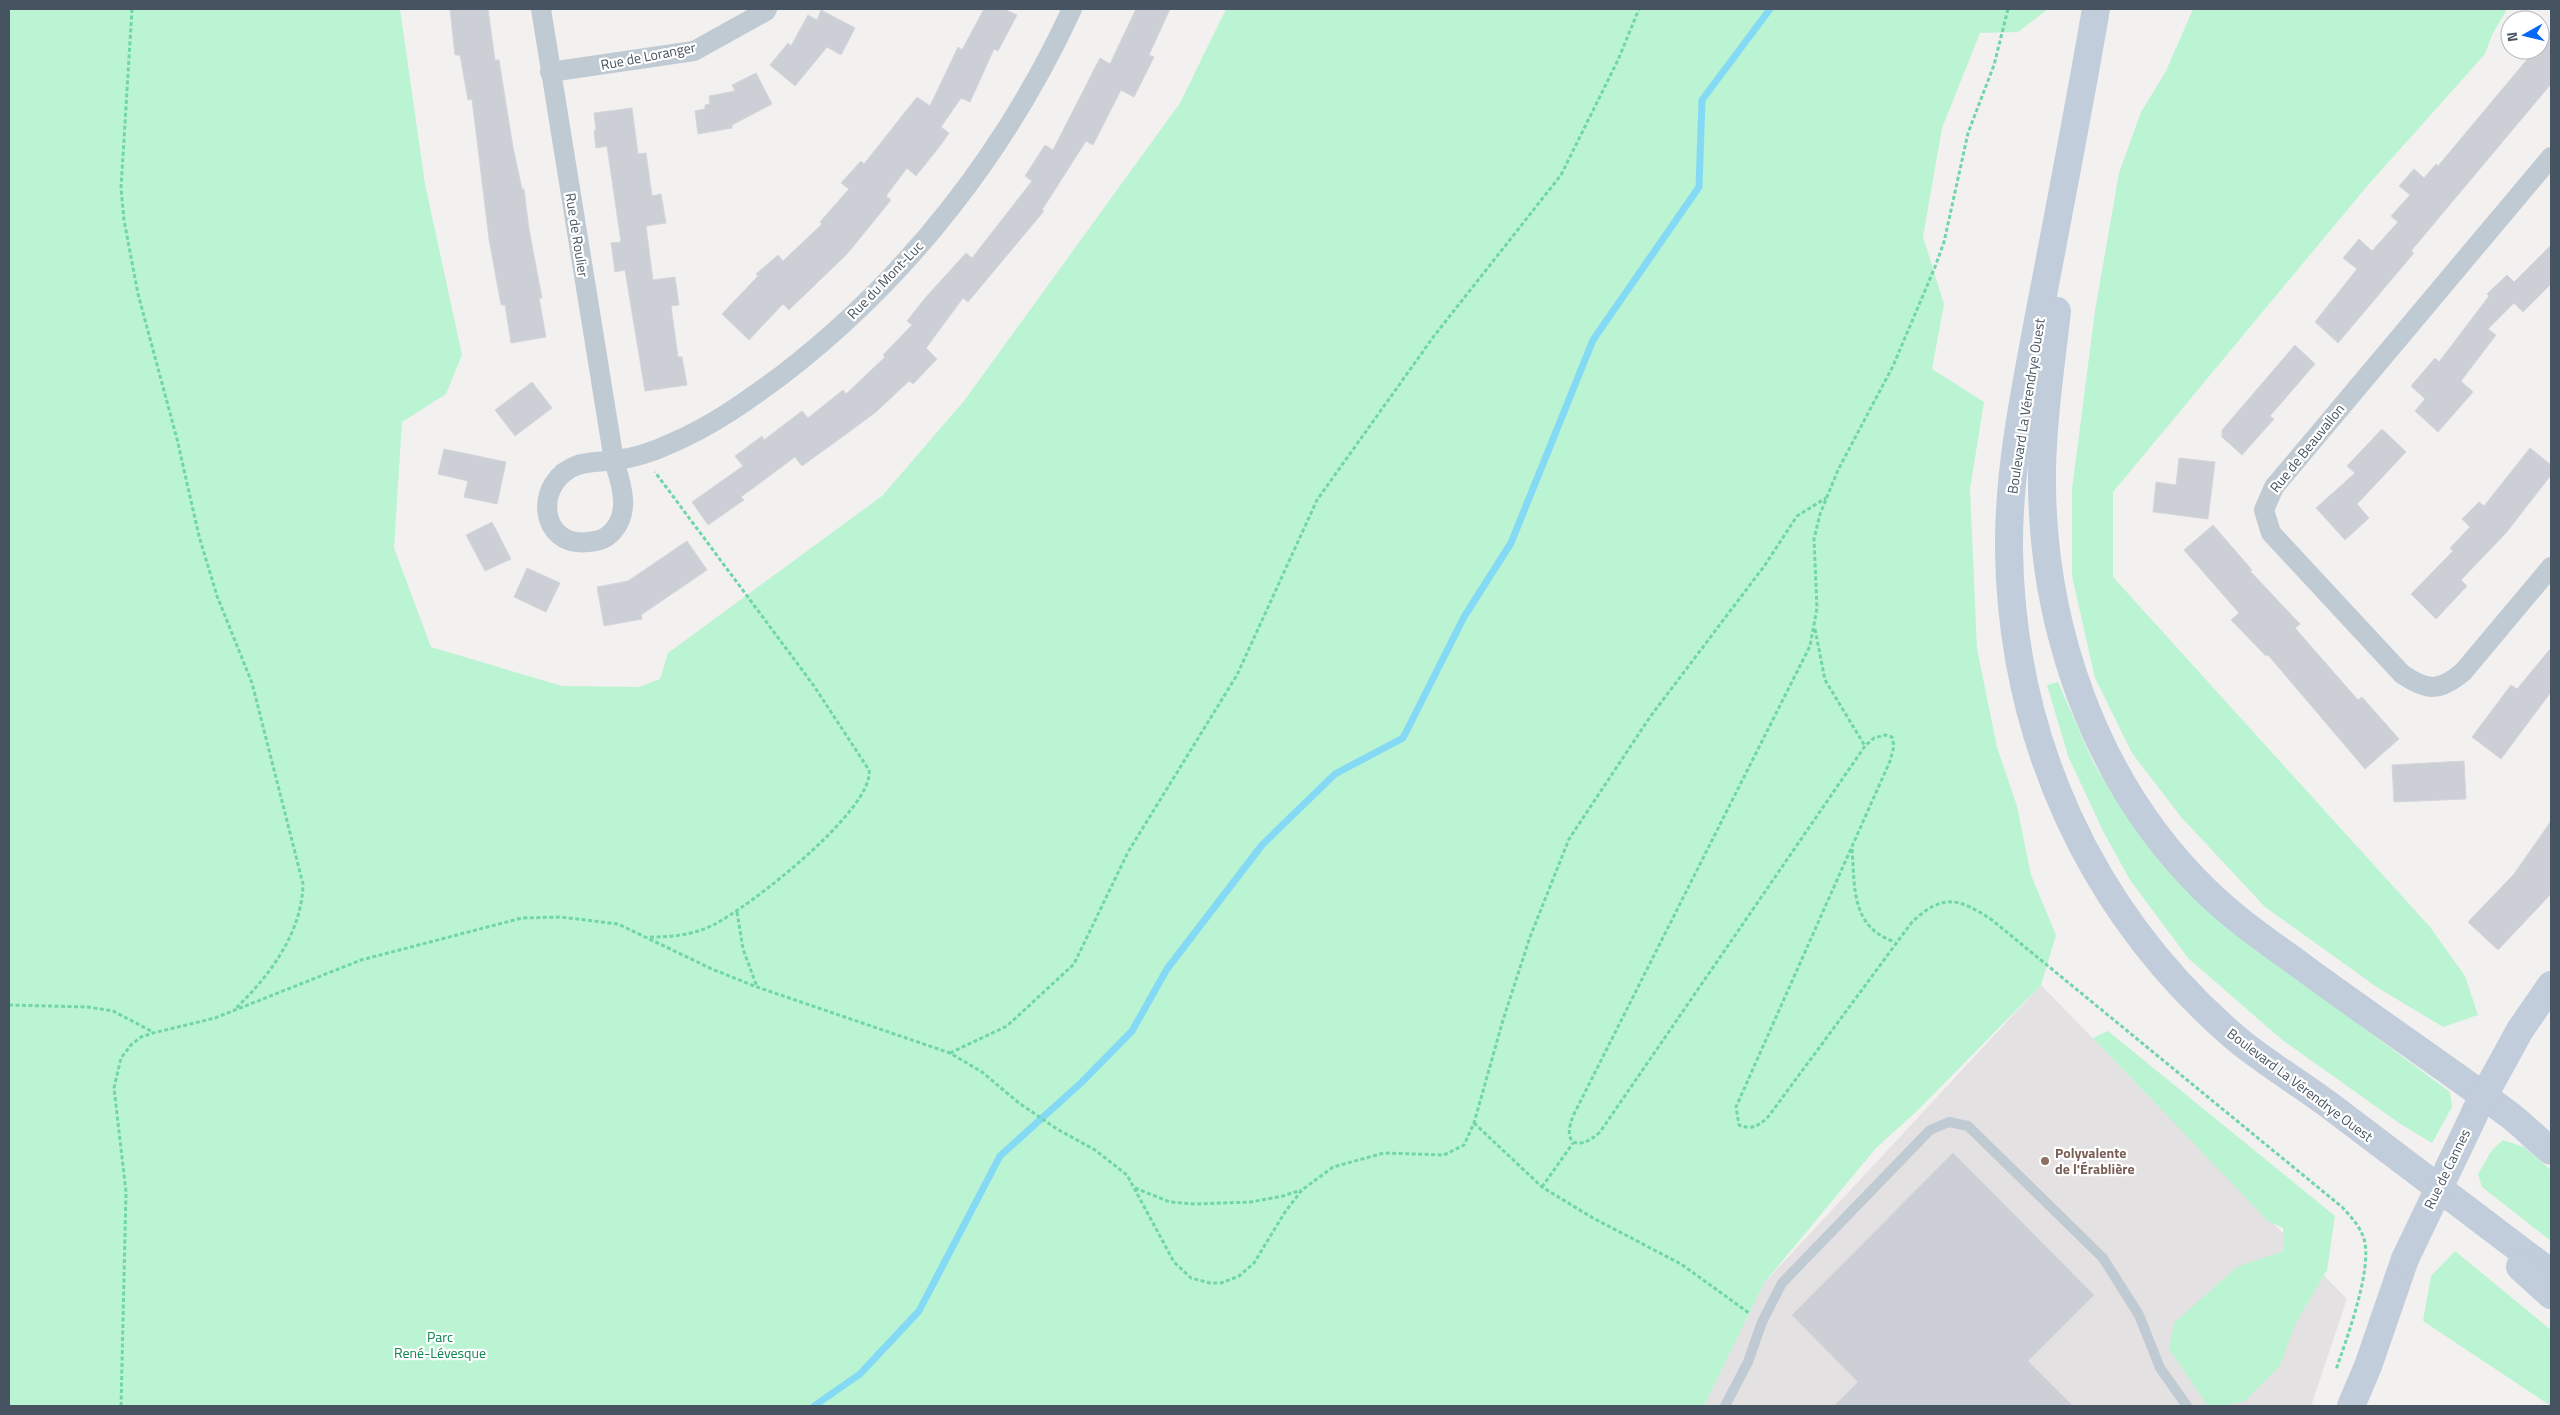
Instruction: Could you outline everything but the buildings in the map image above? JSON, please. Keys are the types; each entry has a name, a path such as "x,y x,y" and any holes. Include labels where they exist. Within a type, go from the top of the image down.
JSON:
{"main road":[{"name":"Boulevard La Vérendrye Ouest","path":"2096,9 2025,391 2010,510 2011,586 2021,675 2048,771 2080,842 2114,902 2139,936 2185,988 2231,1034 2551,1273"},
{"path":"2084,79 2050,369 2042,468 2043,513 2054,598 2067,656 2102,746 2138,811 2158,840 2205,890 2233,915 2329,986 2478,1106 2510,1115 2551,1151"},
{"name":"Rue de Cannes","path":"2351,1406 2368,1366 2404,1259 2478,1106 2520,1030 2551,985"},
{"path":"2392,1153 2551,1295"},
{"name":"Rue de Cannes","path":"2364,1406 2368,1366"}],"street":[{"name":"Rue de Roulier","path":"541,9 614,460"},
{"name":"Rue de Loranger","path":"550,72 694,51 766,12 767,9"},
{"name":"Rue du Mont-Luc","path":"614,460 624,501 615,529 602,540 580,543 569,542 559,535 550,521 547,493 552,483 564,471 579,464 643,456 696,432 753,397 818,345 900,267 982,166 1043,69 1072,9"},
{"name":"Rue de Beauvallon","path":"2551,157 2274,487 2264,510 2271,533 2402,674 2426,687 2438,688 2451,682 2463,672 2551,567"}],"lane":[{"path":"1725,1406 1748,1362 1762,1322 1782,1283 1930,1130 1949,1122 1968,1126 2104,1258 2139,1315 2160,1368 2187,1406"}],"path":[{"path":"132,9 121,188 124,220 138,294 177,439 199,536 218,596 252,683 303,884 302,908 288,942 268,973 231,1012"},
{"path":"950,1053 1007,1026 1074,964 1128,852 1237,675 1318,500 1434,336 1561,175 1618,60 1639,9"},
{"path":"2008,9 1994,64 1968,133 1944,242 1935,267 1893,366 1838,470 1820,514 1814,539 1817,608 1815,627 1805,654 1574,1114 1569,1126 1569,1137 1573,1143 1580,1145 1589,1142 1600,1132 1864,746 1874,738 1885,735 1892,738 1894,746 1852,847 1736,1107 1739,1125 1747,1128 1758,1126 1768,1117 1896,942 1926,909 1951,902 1962,903 1992,920 2342,1208 2355,1221 2364,1239 2366,1257 2358,1297 2336,1372"},
{"path":"643,456 814,686 869,770 870,780 858,801 805,859 737,912 695,932 649,938"},
{"path":"121,1406 126,1192 114,1088 121,1058 141,1037 215,1018 361,960 522,918 561,916 601,920 618,924 712,970 757,988 950,1053 982,1072 1020,1103 1057,1129 1112,1162 1126,1175 1135,1188 1174,1262 1191,1278 1210,1283 1230,1281 1246,1272 1302,1190 1333,1167 1373,1154 1395,1153 1427,1156 1455,1151 1464,1145 1474,1123 1527,946 1569,839 1650,717 1765,565 1797,516 1826,498"},
{"path":"1815,627 1825,680 1864,746"},
{"path":"1852,847 1856,895 1866,924 1884,938 1896,942"},
{"path":"737,912 743,948 757,988"},
{"path":"9,1005 88,1006 113,1011 153,1033"},
{"path":"1474,1123 1542,1187 1593,1218 1681,1264 1762,1322"},
{"path":"1542,1187 1573,1143"},
{"path":"1135,1188 1170,1202 1195,1204 1229,1201 1251,1202 1302,1190"}],"shaded area":[{"name":"Polyvalente de l'Érablière","path":"2041,985 2347,1299 2311,1406 1704,1406 1764,1283"}],"green space":[{"name":"Parc René-Lévesque","path":"9,9 400,9 425,184 462,355 446,394 402,422 394,548 431,647 562,686 639,687 660,679 668,653 882,496 964,401 1180,103 1226,9 2048,9 2018,32 1980,33 1942,128 1923,237 1944,304 1932,369 1984,402 1970,489 1977,649 1997,747 2017,806 2031,875 2056,935 2041,985 1917,1111 1876,1148 1764,1283 1704,1406 9,1406"},
{"path":"2193,9 2507,9 2500,10 2500,21 2492,35 2485,54 2368,185 2113,492 2113,577 2430,927 2465,976 2478,1015 2443,1027 2378,988 2265,907 2181,817 2132,753 2095,678 2072,576 2072,489 2095,311 2119,173 2141,112 2166,71"},
{"path":"2058,682 2093,762 2123,811 2165,863 2334,1006 2450,1092 2452,1107 2432,1143 2399,1123 2281,1039 2188,958 2130,880 2104,833 2068,756 2047,685"},
{"path":"2108,1031 2335,1216 2327,1270 2295,1324 2280,1366 2245,1401 2222,1406 2208,1406 2169,1349 2174,1323 2237,1267 2284,1251 2283,1228 2268,1221 2093,1038"},
{"path":"2503,1140 2524,1147 2551,1170 2551,1241 2482,1187 2478,1174 2492,1150"},
{"path":"2455,1251 2551,1330 2551,1406 2423,1321 2431,1276"}],"waterway":[{"path":"814,1406 860,1374 919,1311 1000,1156 1081,1083 1132,1031 1167,969 1262,845 1335,774 1403,738 1464,617 1511,543 1593,340 1699,187 1702,100 1770,9"}],"place":[{"name":"Polyvalente de l'Érablière","path":"2045,1161"}]}
